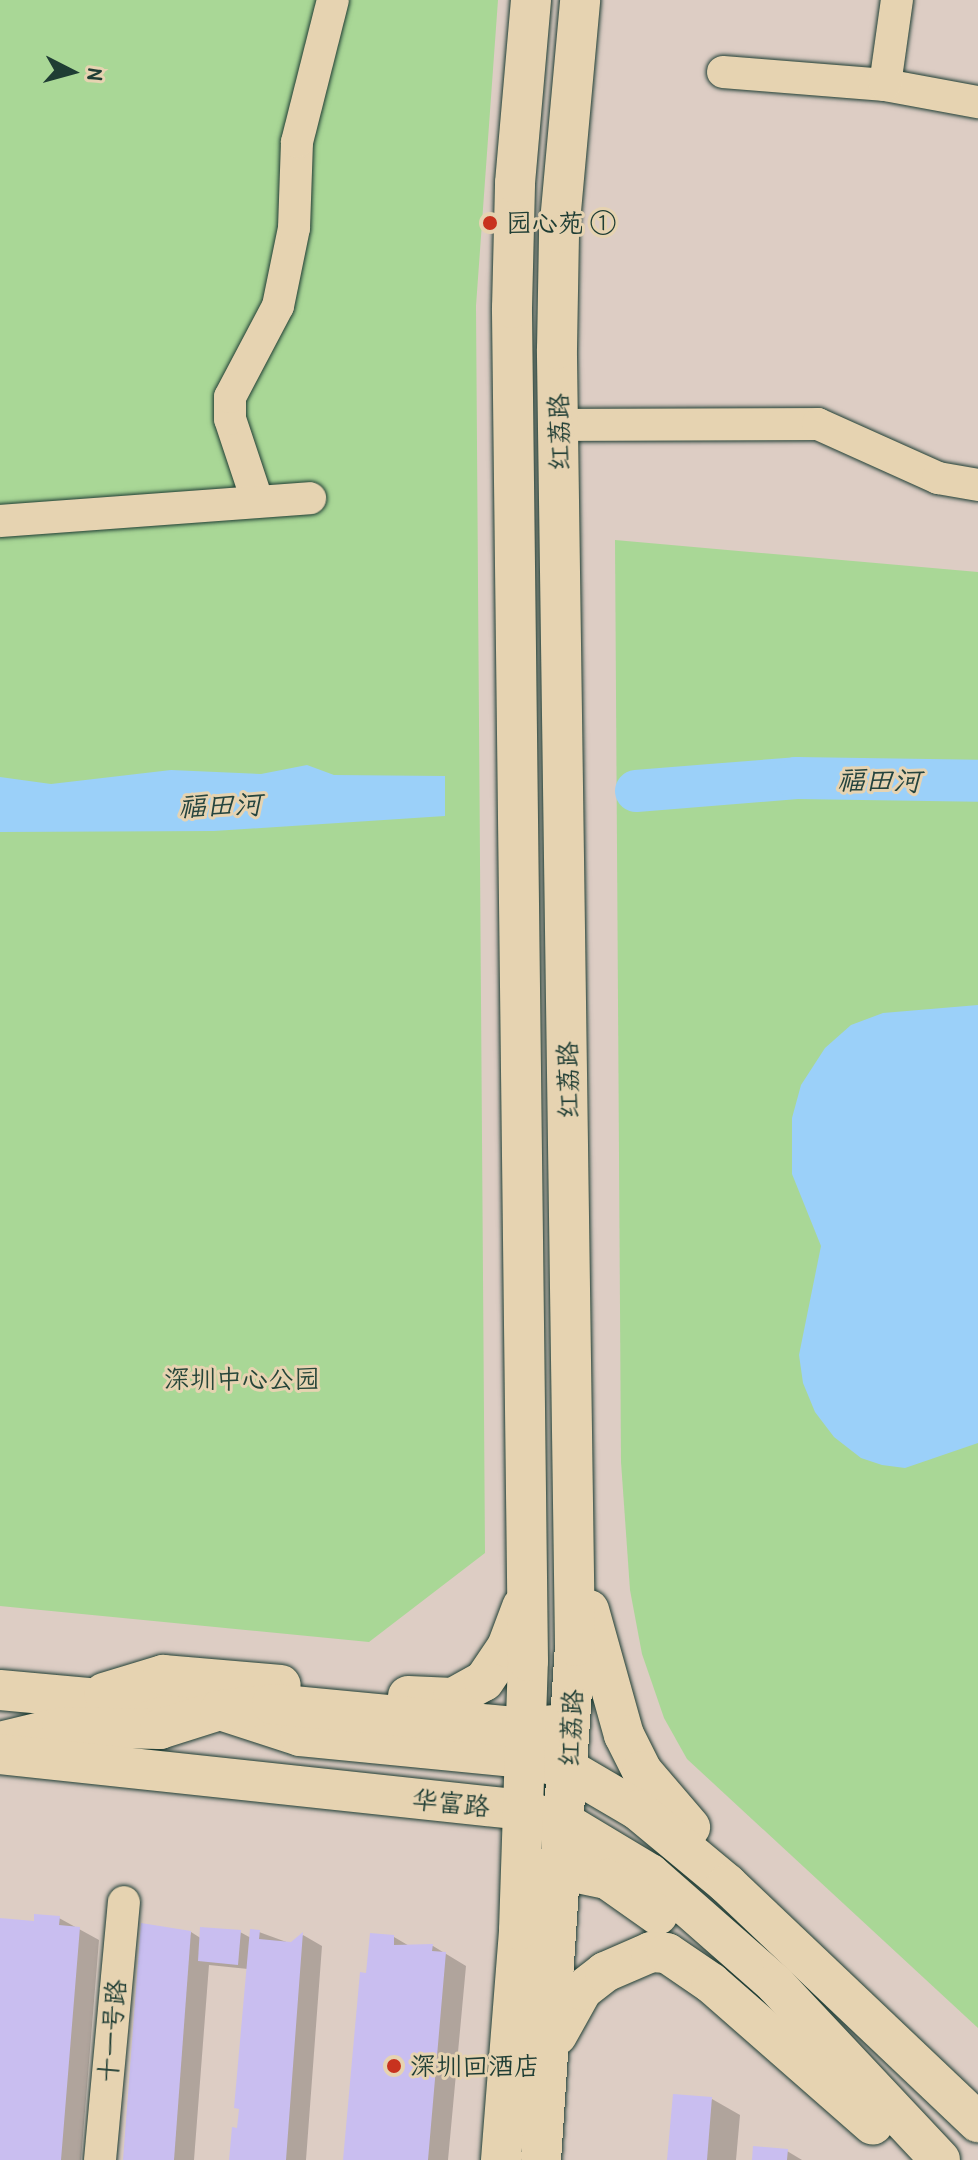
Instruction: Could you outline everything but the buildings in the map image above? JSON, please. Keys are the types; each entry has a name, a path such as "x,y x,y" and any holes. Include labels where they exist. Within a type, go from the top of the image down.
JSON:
{"main road":[{"name":"红荔路","path":"501,2160 521,1877 525,1743 527,1588 512,294 531,0"},
{"name":"红荔路","path":"541,2160 571,1720 574,1541 559,233 580,0"},
{"path":"574,1541 624,1735 642,1771 694,1831 727,1884"},
{"path":"94,1699 129,1681 163,1675 453,1698 484,1681 497,1663 527,1588"},
{"name":"华富路","path":"0,1690 220,1710 300,1736 525,1743 571,1720"},
{"path":"0,1742 62,1727 160,1729 220,1710"},
{"name":"华富路","path":"525,1743 628,1803 727,1884 978,2122"},
{"name":"华富路","path":"0,1754 523,1810 565,1823 650,1874 826,2034 868,2089 940,2160"},
{"name":"华富路","path":"521,1877 563,1870 587,1872 628,1890 757,2002 826,2034 887,2072 978,2144"},
{"path":"550,2049 582,1990 605,1972 651,1952 667,1953 711,1983 865,2119 922,2160"}],"street":[{"path":"257,500 230,419 230,397 278,306 294,228 297,142 333,0"},
{"path":"885,85 897,0"},
{"path":"723,72 885,85 978,102"},
{"path":"559,425 818,424 926,474 978,485"},
{"path":"0,521 310,498"},
{"name":"十一号路","path":"100,2160 124,1902"}],"green space":[{"name":"深圳中心公园","path":"0,0 498,0 476,306 485,1553 369,1642 0,1606"},
{"path":"615,540 978,572 978,2028 687,1759 664,1718 642,1654 630,1590 621,1462"}],"water":[{"path":"307,765 334,775 445,776 445,816 214,831 0,832 0,777 51,784 171,770 261,774"},
{"path":"978,1005 978,1443 905,1468 882,1465 861,1458 834,1437 815,1412 803,1383 799,1355 821,1246 792,1174 792,1118 801,1085 825,1048 851,1025 883,1013"}],"waterway":[{"name":"福田河","path":"636,791 796,778 978,781"}],"place":[{"name":"园心苑 ①","path":"490,223"},
{"name":"深圳回酒店","path":"394,2066"}]}
